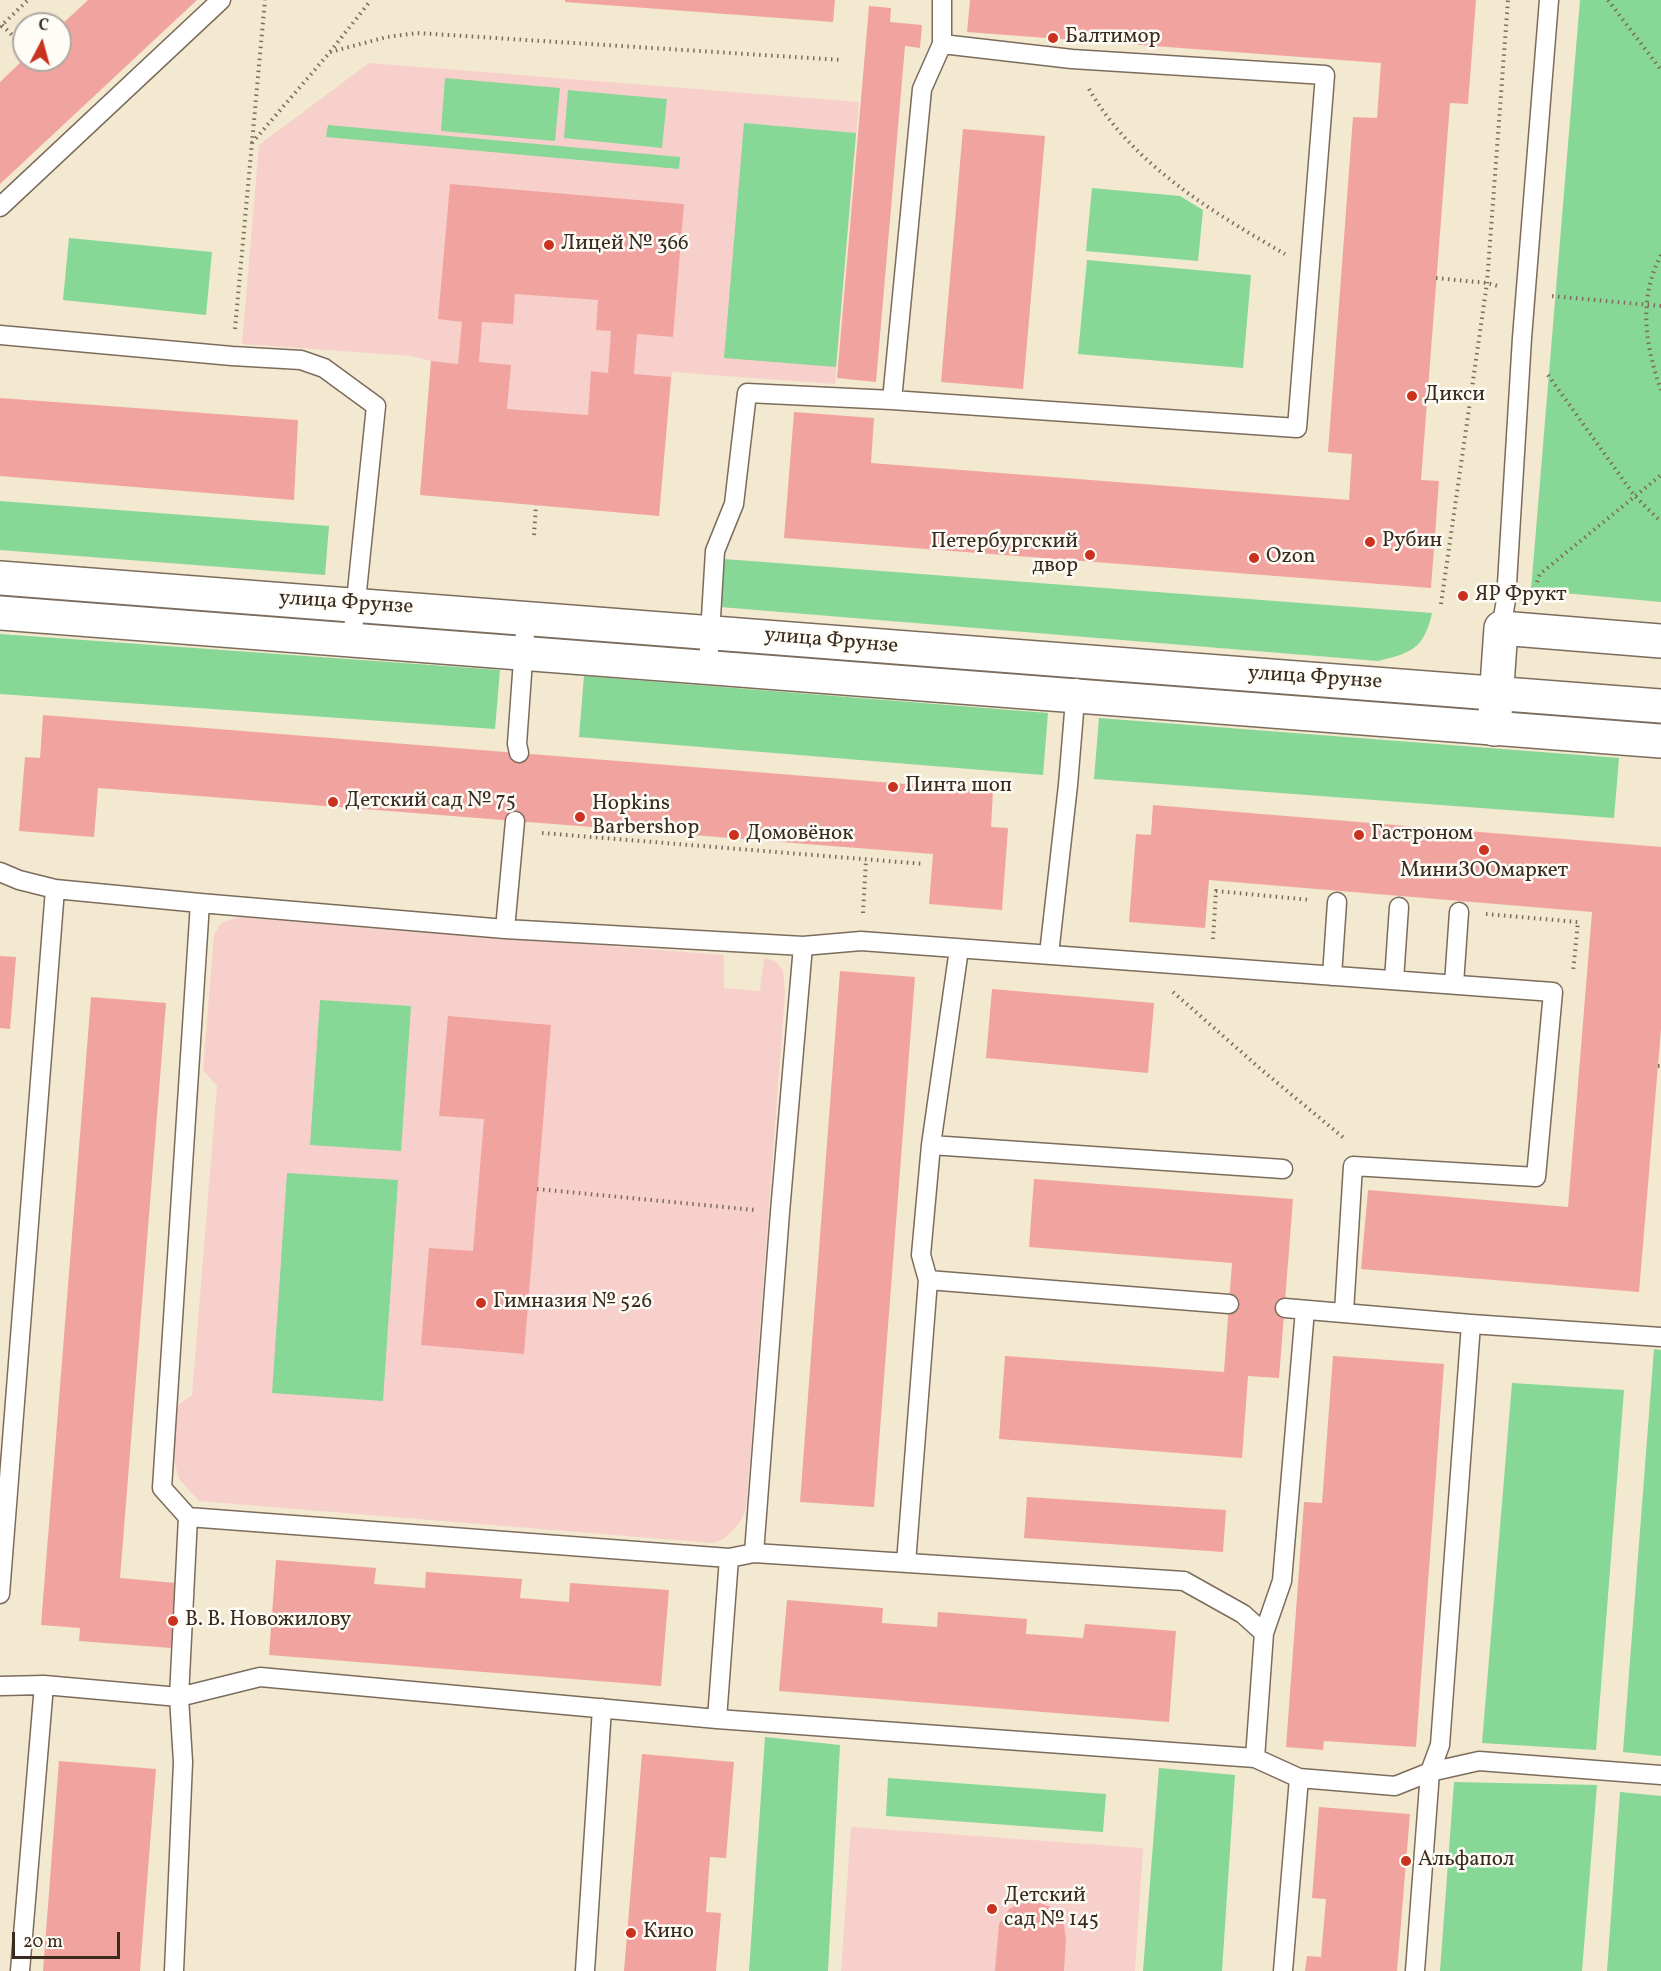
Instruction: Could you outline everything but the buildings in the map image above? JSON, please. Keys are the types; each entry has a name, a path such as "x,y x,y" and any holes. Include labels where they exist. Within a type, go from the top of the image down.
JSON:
{"street":[{"name":"улица Фрунзе","path":"0,578 1661,706"},
{"name":"улица Фрунзе","path":"0,613 1661,741"},
{"path":"1494,729 1501,628 1661,641"}],"lane":[{"path":"0,207 221,0"},
{"path":"892,400 922,89 942,44 942,0"},
{"path":"1501,628 1506,600 1521,338 1549,0"},
{"path":"708,667 716,551 734,504 747,393 892,400 1297,428 1325,75 1072,58 942,44"},
{"path":"0,335 300,360 324,368 375,406 352,640"},
{"path":"519,753 517,744 526,618"},
{"path":"1049,954 1068,794 1078,661"},
{"path":"505,929 514,826"},
{"path":"0,872 19,880 55,889 505,929 804,946 861,941 1553,992 1536,1177 1353,1166 1344,1312"},
{"path":"0,1594 2,1534 55,889"},
{"path":"1332,976 1337,902"},
{"path":"200,903 162,1488 188,1517 729,1558 754,1553 1184,1581 1243,1614 1264,1633"},
{"path":"1394,980 1399,907"},
{"path":"1454,984 1459,912"},
{"path":"754,1553 780,1212 804,946"},
{"path":"906,1563 928,1280 921,1256 931,1145 958,949"},
{"path":"931,1145 1283,1169"},
{"path":"928,1280 1229,1304"},
{"path":"1285,1308 1661,1337"},
{"path":"1255,1758 1264,1633 1282,1581 1305,1310"},
{"path":"1415,1971 1430,1772 1440,1745 1471,1324"},
{"path":"174,1971 183,1762 178,1697 188,1517"},
{"path":"717,1719 729,1558"},
{"path":"0,1686 44,1685 178,1697 260,1677 717,1719 1255,1758 1299,1778 1395,1786 1430,1772 1479,1761 1661,1775"},
{"path":"20,1971 44,1685"},
{"path":"585,1971 602,1708"},
{"path":"1283,1971 1299,1778"}],"path":[{"path":"1,26 28,0"},
{"path":"232,356 265,0"},
{"path":"251,144 371,0"},
{"path":"1441,604 1487,283 1508,0"},
{"path":"1608,0 1661,70"},
{"path":"330,52 387,37 417,33 841,60"},
{"path":"1072,58 1102,112 1180,189 1248,233 1311,269"},
{"path":"1661,255 1652,272 1645,304 1648,347 1661,390"},
{"path":"1436,278 1487,283 1526,294 1661,306"},
{"path":"1521,338 1634,495 1661,522"},
{"path":"1536,583 1540,574 1661,475"},
{"path":"534,535 536,505"},
{"path":"514,826 924,864"},
{"path":"861,941 866,860"},
{"path":"1153,962 1163,983 1263,1071 1380,1168"},
{"path":"537,1189 780,1212"}],"shaded area":[{"name":"Лицей № 366","path":"369,63 859,102 835,384 672,372 659,516 420,495 431,361 411,356 242,344 259,145"},
{"name":"Гимназия № 526","path":"239,917 724,955 724,988 760,991 764,958 775,961 783,970 785,994 746,1510 738,1525 724,1539 712,1543 199,1501 179,1479 173,1457 178,1405 192,1395 217,1086 203,1070 214,935 221,923"},
{"name":"Детский сад № 145","path":"851,1827 1143,1848 1135,1971 841,1971"}],"green space":[{"path":"1580,0 1661,0 1661,602 1531,590"},
{"path":"445,78 560,88 555,141 441,131"},
{"path":"568,90 667,99 662,148 564,138"},
{"path":"744,123 856,133 836,367 724,358"},
{"path":"328,125 680,157 679,169 326,137"},
{"path":"1092,188 1180,196 1203,210 1198,261 1086,251"},
{"path":"69,238 212,252 206,315 63,300"},
{"path":"1087,260 1251,275 1243,368 1078,354"},
{"path":"0,501 329,526 325,575 0,550"},
{"path":"724,559 1432,613 1425,635 1414,648 1378,661 720,607"},
{"path":"0,634 500,670 495,729 0,694"},
{"path":"584,676 1048,713 1043,775 579,737"},
{"path":"1099,718 1619,758 1614,818 1094,779"},
{"path":"320,1000 411,1006 401,1151 310,1145"},
{"path":"287,1173 398,1180 383,1401 272,1393"},
{"path":"1654,1349 1661,1350 1661,1756 1623,1752"},
{"path":"1512,1383 1624,1390 1596,1750 1482,1743"},
{"path":"765,1737 840,1745 828,1971 749,1971"},
{"path":"1159,1768 1235,1775 1222,1971 1143,1971"},
{"path":"888,1778 1106,1794 1103,1832 886,1816"},
{"path":"1454,1782 1597,1785 1582,1971 1440,1971"},
{"path":"1620,1792 1661,1796 1661,1971 1607,1971"}],"place":[{"name":"Балтимор","path":"1053,38"},
{"name":"Лицей № 366","path":"549,245"},
{"name":"Дикси","path":"1412,396"},
{"name":"Рубин","path":"1370,542"},
{"name":"Петербургский двор","path":"1090,555"},
{"name":"Ozon","path":"1254,558"},
{"name":"ЯР Фрукт","path":"1463,596"},
{"name":"Пинта шоп","path":"893,787"},
{"name":"Детский сад № 75","path":"333,802"},
{"name":"Hopkins Barbershop","path":"580,817"},
{"name":"Домовёнок","path":"734,835"},
{"name":"Гастроном","path":"1359,835"},
{"name":"МиниЗООмаркет","path":"1484,850"},
{"name":"Гимназия № 526","path":"481,1303"},
{"name":"В. В. Новожилову","path":"173,1621"},
{"name":"Альфапол","path":"1406,1861"},
{"name":"Детский сад № 145","path":"992,1909"},
{"name":"Кино","path":"631,1933"}]}
